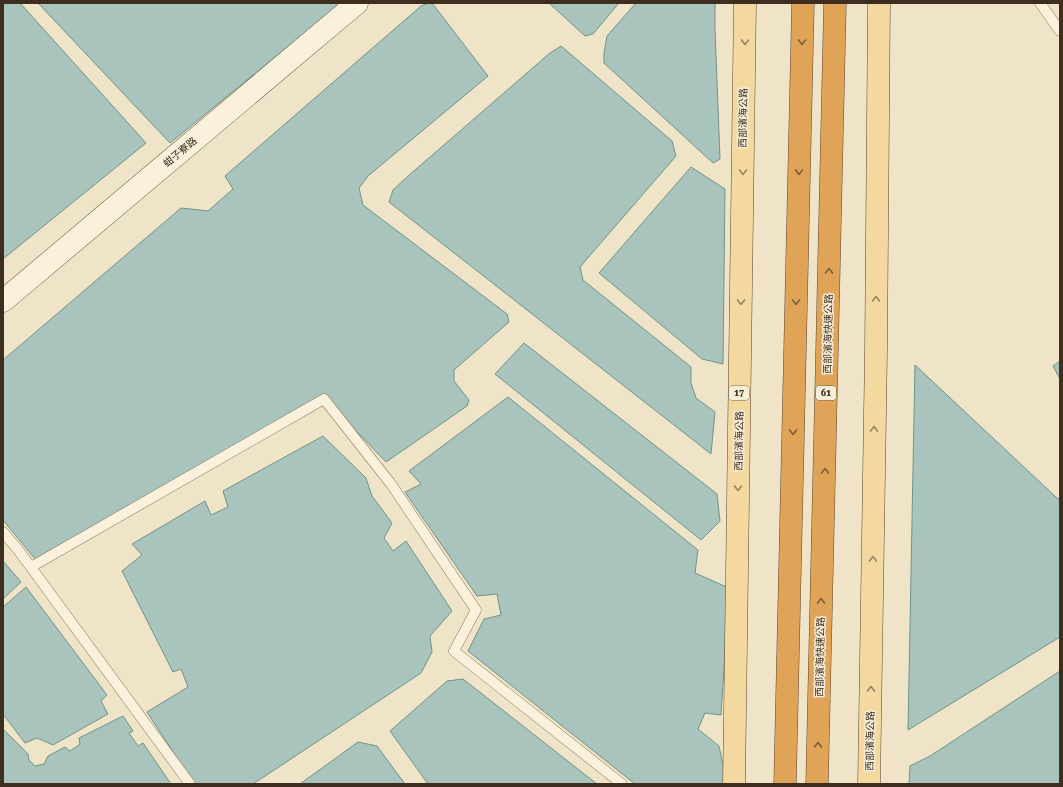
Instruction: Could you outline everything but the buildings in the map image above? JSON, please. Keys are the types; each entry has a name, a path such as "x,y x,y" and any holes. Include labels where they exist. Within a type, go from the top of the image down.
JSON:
{"highway":[{"path":"785,784 803,3"},
{"name":"西部濱海快速公路","path":"818,784 836,3"}],"main road":[{"name":"西部濱海公路","path":"734,784 745,3"},
{"name":"西部濱海公路","path":"869,784 876,351 879,3"}],"street":[{"name":"蚶子寮路","path":"3,301 357,3"}],"lane":[{"path":"1040,3 1060,31"},
{"path":"31,567 324,398 391,484 476,610 454,651 622,784"},
{"path":"3,532 31,567 190,784"}],"water":[{"path":"3,3 20,3 146,143 3,259"},
{"path":"38,3 341,3 170,143"},
{"path":"432,3 488,76 368,176 359,188 363,205 507,314 509,322 454,370 454,381 469,400 467,406 386,462 332,406 328,399 35,559 3,520 3,360 181,208 208,211 233,189 225,176 421,6"},
{"path":"549,3 619,3 593,34 585,36"},
{"path":"636,3 715,3 720,159 713,163 604,63 607,36"},
{"path":"561,46 672,141 676,156 580,267 583,280 691,367 691,383 696,398 715,412 711,454 389,202 393,190 407,177 550,53"},
{"path":"691,167 725,189 723,364 702,359 599,273"},
{"path":"524,343 717,494 720,521 701,540 495,374"},
{"path":"1060,361 1060,379 1053,366"},
{"path":"915,365 1058,499 1060,497 1060,637 908,730"},
{"path":"508,397 698,550 695,573 729,588 721,715 705,713 698,729 719,746 727,784 635,784 468,651 484,619 501,615 497,594 477,596 405,492 421,484 409,471"},
{"path":"323,436 366,478 372,496 392,523 384,538 393,551 406,541 452,611 430,636 432,652 421,673 253,784 194,784 147,712 188,687 181,669 173,672 122,571 142,555 132,544 205,501 211,515 228,507 223,491"},
{"path":"3,561 21,582 3,599"},
{"path":"26,587 107,695 101,701 108,714 53,745 37,738 25,743 3,714 3,607"},
{"path":"1060,671 1060,784 909,784 910,766 930,756"},
{"path":"463,679 597,784 428,784 390,731 447,681"},
{"path":"123,716 133,731 129,733 138,746 143,743 171,784 3,784 3,729 28,754 29,760 35,766 44,764 48,756 65,747 70,751 80,744 79,738"},
{"path":"358,742 377,746 405,784 300,784"}]}
